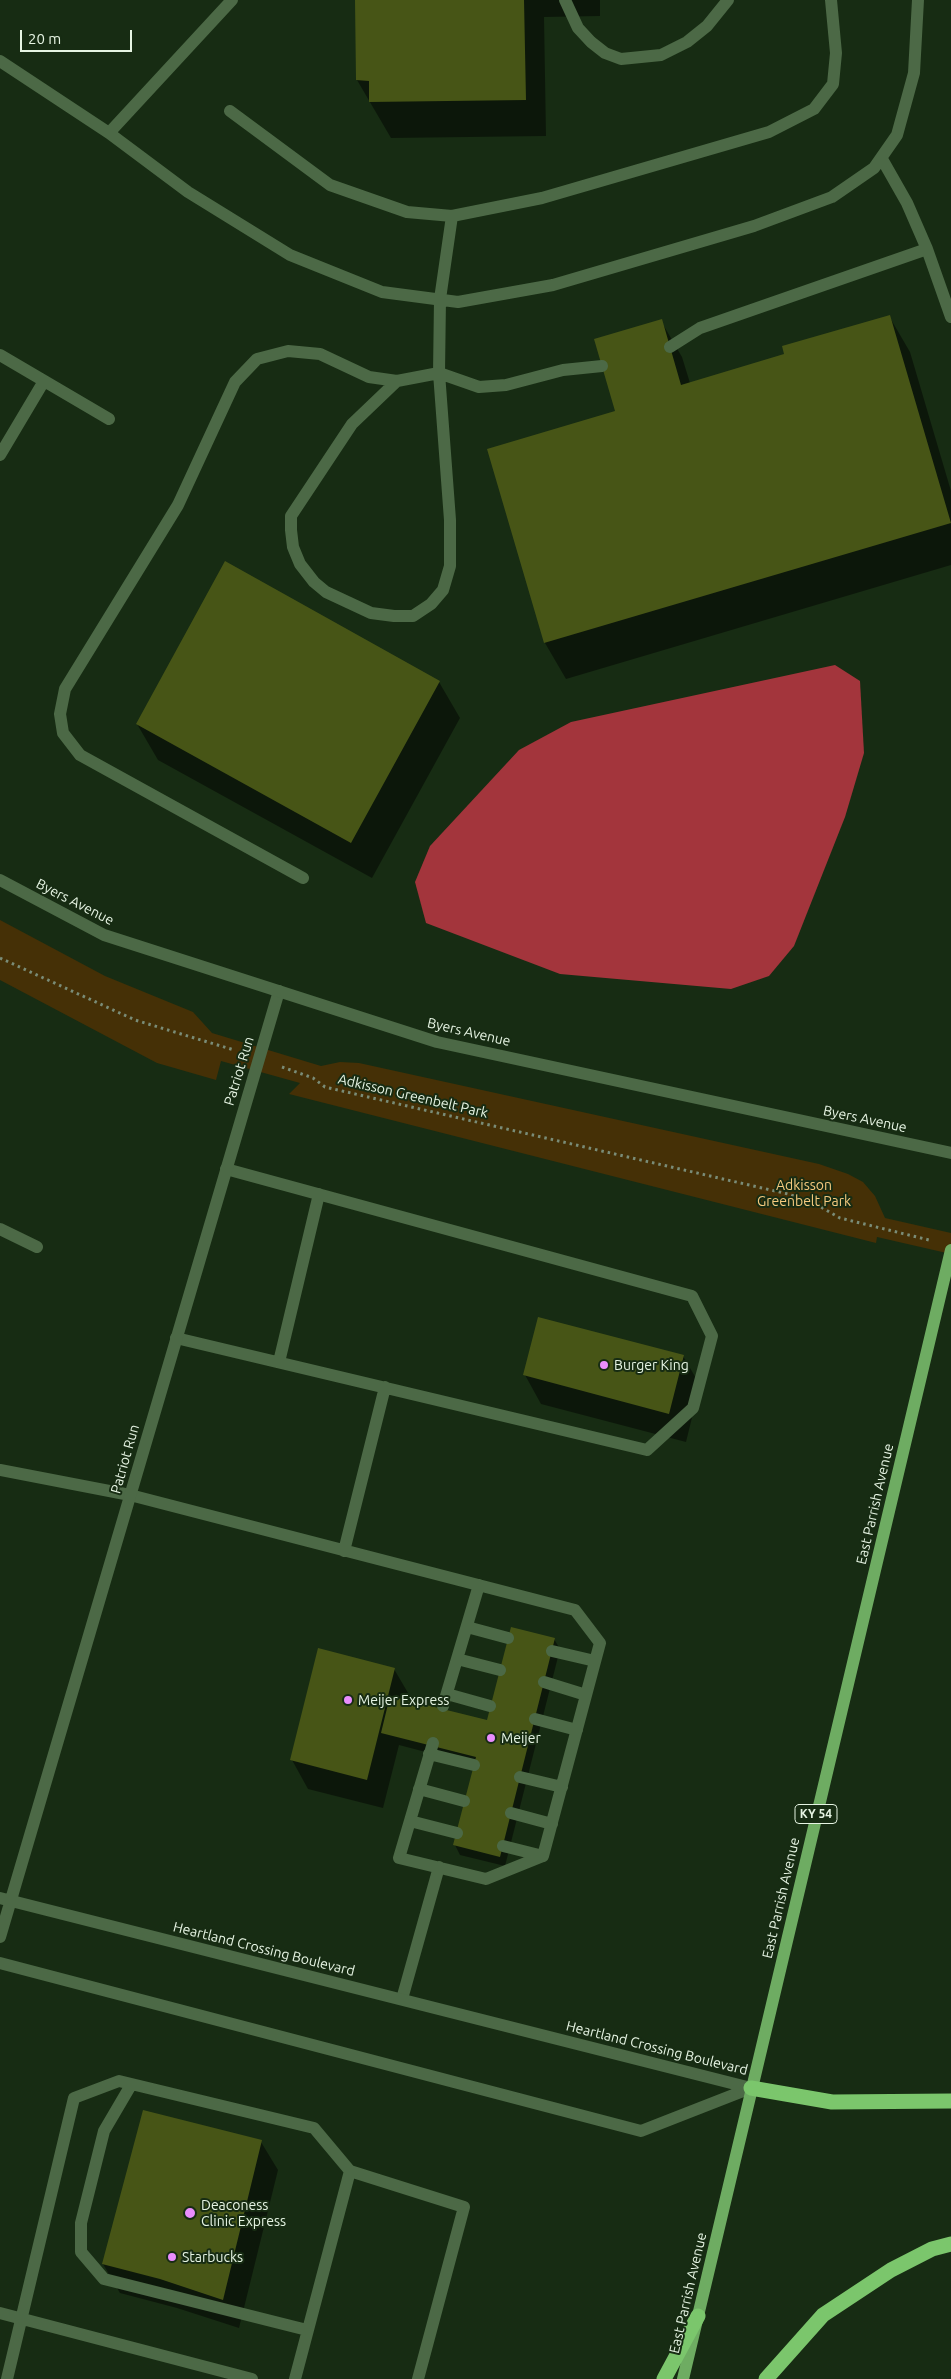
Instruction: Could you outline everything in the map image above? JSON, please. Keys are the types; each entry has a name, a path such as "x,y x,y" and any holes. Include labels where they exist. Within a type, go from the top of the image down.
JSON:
{"highway":[{"path":"752,2088 832,2102 951,2101"},
{"path":"766,2379 823,2315 892,2270 932,2249 951,2244"},
{"path":"664,2379 698,2316"}],"main road":[{"name":"East Parrish Avenue","path":"683,2379 951,1250"}],"street":[{"path":"109,133 232,0"},
{"path":"565,0 578,28 591,42 605,53 621,58 661,55 686,42 707,26 728,0"},
{"path":"230,112 330,185 407,212 452,216 542,198 768,132 814,108 833,84 836,53 831,0"},
{"path":"0,61 109,133 188,192 290,255 382,292 458,302 554,285 754,226 832,197 874,168 897,135 914,73 918,0"},
{"path":"882,159 907,204 927,248 951,317"},
{"path":"397,381 352,424 291,516 293,547 300,564 314,582 326,592 371,613 413,616 432,604 443,590 450,566 450,520 439,373 440,299 452,216"},
{"path":"670,347 700,328 927,248"},
{"path":"303,878 80,755 63,733 60,714 65,689 178,505 235,382 257,359 288,352 320,354 369,377 397,381 439,373 479,387 506,385 564,370 602,366"},
{"path":"0,355 109,419"},
{"path":"0,455 44,381"},
{"name":"Byers Avenue","path":"0,880 104,935 437,1042 951,1153"},
{"name":"Patriot Run","path":"0,1937 5,1899 130,1495 279,991"},
{"path":"176,1338 648,1450 693,1408 712,1336 692,1296 226,1169"},
{"path":"279,1362 319,1194"},
{"path":"0,1229 37,1247"},
{"path":"344,1551 385,1387"},
{"path":"0,1470 130,1495 575,1610 600,1643 543,1856"},
{"path":"479,1585 445,1700 490,1706"},
{"path":"467,1627 508,1638"},
{"path":"552,1651 595,1661"},
{"path":"458,1659 500,1670"},
{"path":"544,1682 586,1694"},
{"path":"535,1719 577,1730"},
{"path":"474,1766 431,1749 399,1858 486,1879 543,1856"},
{"path":"520,1777 562,1787"},
{"path":"419,1789 464,1801"},
{"path":"511,1813 552,1824"},
{"path":"410,1821 456,1833"},
{"path":"503,1846 543,1856"},
{"path":"402,1999 439,1867"},
{"name":"Heartland Crossing Boulevard","path":"5,1899 752,2088"},
{"name":"Heartland Crossing Boulevard","path":"0,1963 641,2132 752,2088"},
{"path":"6,2379 74,2098 119,2082 314,2128 350,2171 464,2207 418,2379"},
{"path":"131,2085 104,2131 81,2223 81,2252 104,2279 307,2330"},
{"path":"295,2379 350,2171"},
{"path":"0,2313 252,2379"}],"path":[{"name":"Adkisson Greenbelt Park","path":"0,958 135,1020 259,1058 313,1078 325,1087 788,1194 814,1203 840,1218 933,1240"}],"green space":[{"name":"Adkisson Greenbelt Park","path":"0,920 105,976 193,1012 212,1033 321,1066 340,1062 359,1063 819,1164 848,1174 863,1182 875,1196 885,1218 951,1233 951,1254 877,1237 876,1243 289,1094 300,1083 221,1061 216,1080 157,1063 0,980"}],"shaded area":[{"path":"835,665 860,681 864,753 845,817 794,946 769,976 731,989 560,974 426,923 415,882 430,846 519,750 571,722"}],"building":[{"path":"355,0 524,0 526,100 369,102 369,81 356,80"},
{"path":"890,315 951,523 544,643 487,449 615,411 594,339 662,319 681,385 784,354 782,346"},
{"path":"225,561 440,681 351,843 136,724"},
{"name":"Burger King","path":"538,1317 684,1355 669,1414 523,1375"},
{"path":"511,1627 555,1638 500,1857 453,1845 476,1757 381,1733 390,1696 487,1720"},
{"path":"318,1648 395,1668 367,1780 290,1760"},
{"path":"143,2110 262,2140 223,2300 160,2279 102,2264"}],"place":[{"name":"Burger King","path":"604,1365"},
{"name":"Meijer Express","path":"348,1700"},
{"name":"Meijer","path":"491,1738"},
{"name":"Deaconess Clinic Express","path":"190,2213"},
{"name":"Starbucks","path":"172,2257"}]}
